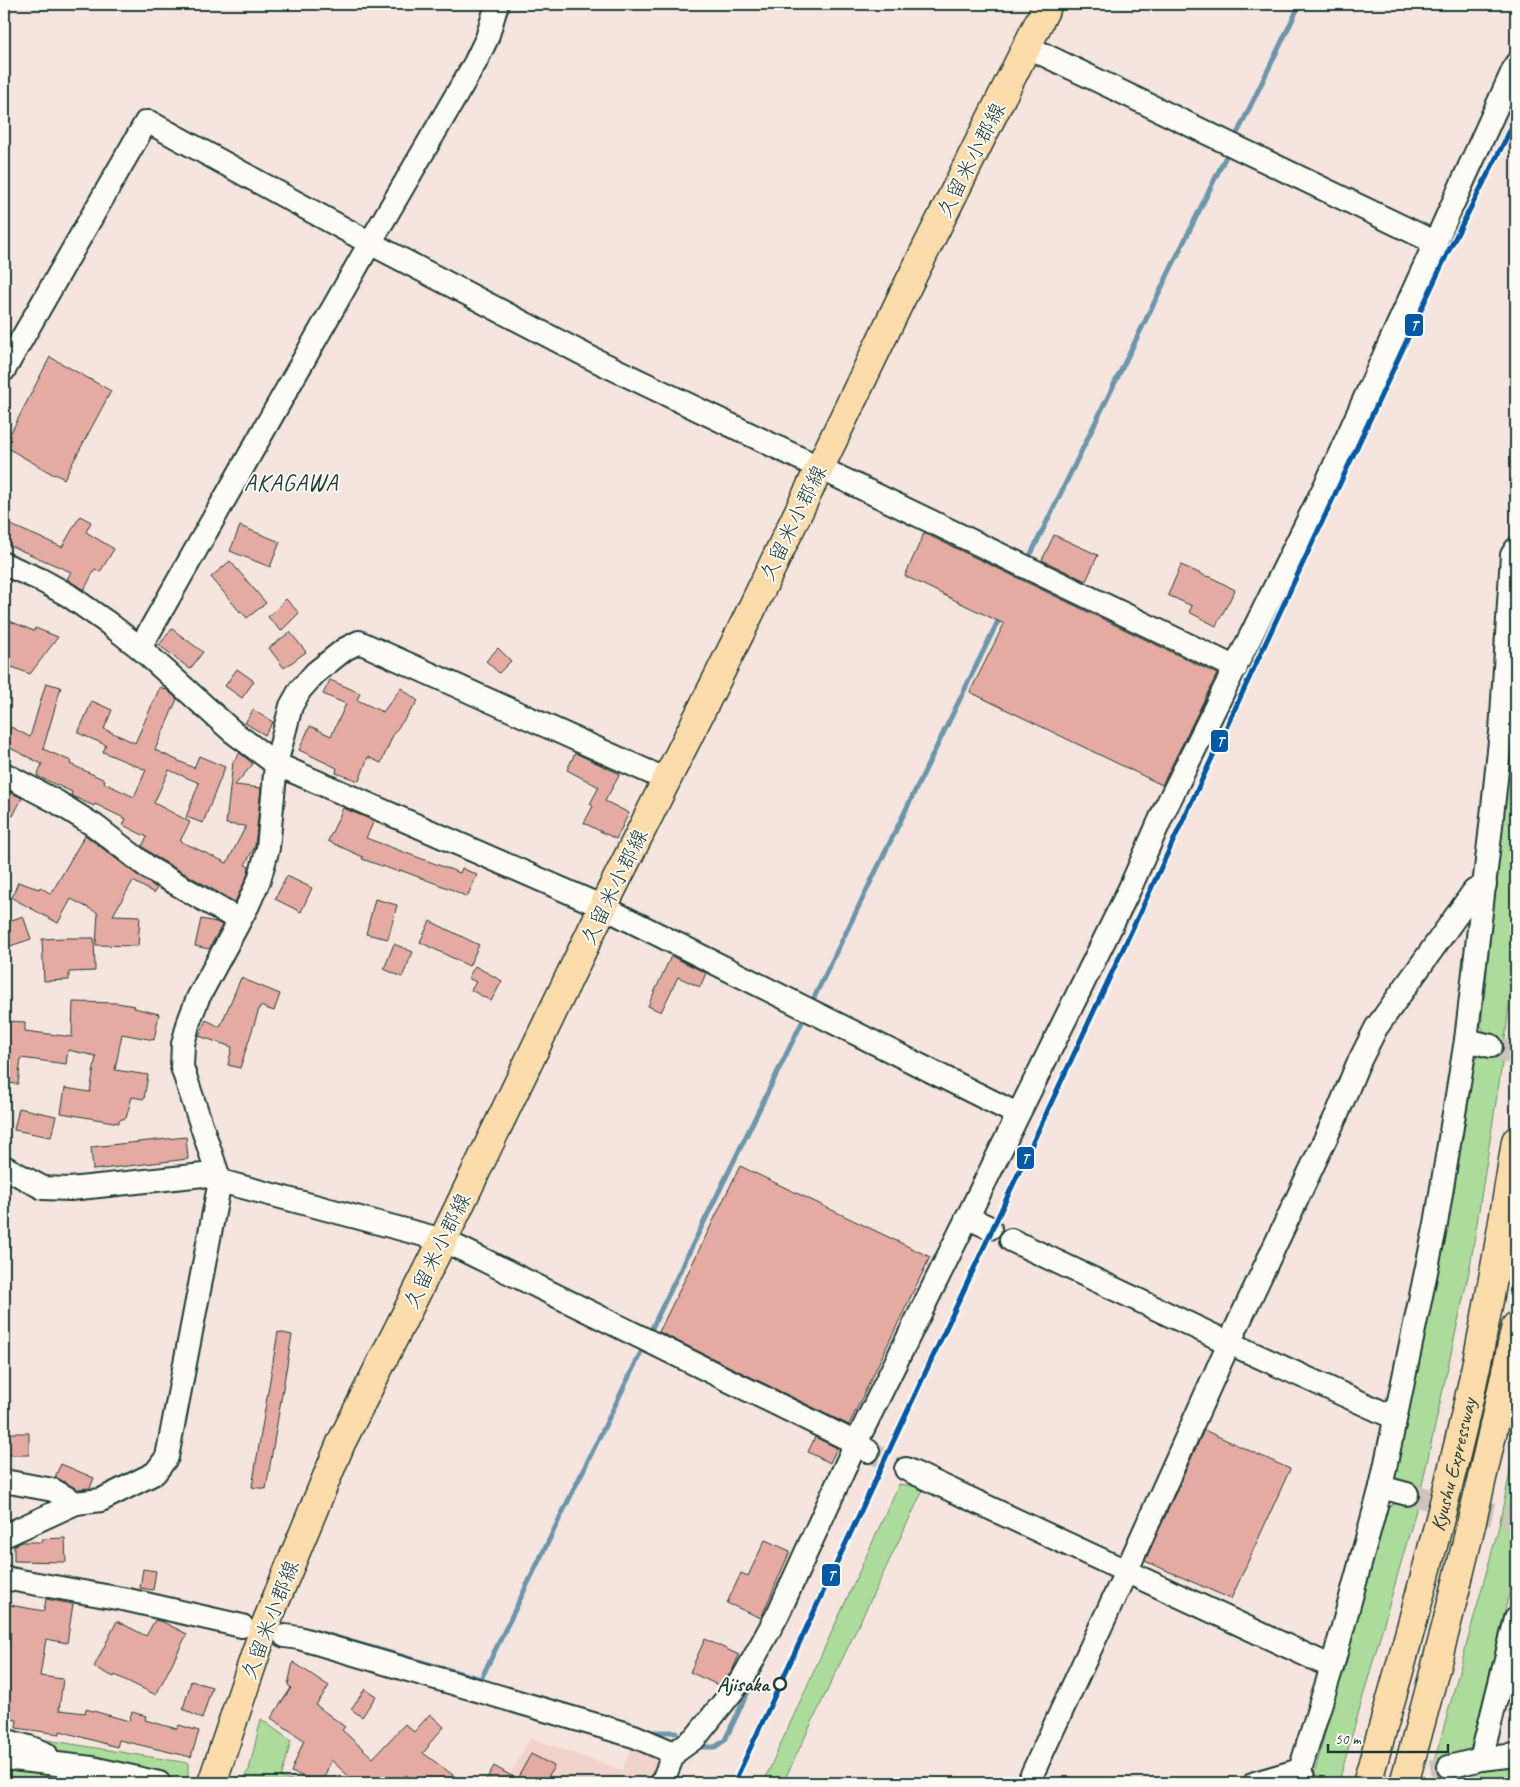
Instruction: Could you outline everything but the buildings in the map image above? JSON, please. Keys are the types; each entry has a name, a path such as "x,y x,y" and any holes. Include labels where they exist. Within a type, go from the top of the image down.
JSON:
{"main road":[{"name":"久留米小郡線","path":"212,1783 265,1626 341,1443 443,1240 603,907 1048,4"},
{"name":"Kyushu Expressway","path":"1367,1783 1457,1449 1488,1301 1516,1141"},
{"name":"Kyushu Expressway","path":"1404,1783 1420,1729 1489,1454 1516,1326"}],"street":[{"path":"140,648 370,243 475,63 487,38 496,4"},
{"path":"1028,47 1436,243"},
{"path":"662,1783 674,1753 696,1736 743,1678 778,1614 862,1447 967,1217 1130,888 1164,811 1327,482 1516,64"},
{"path":"4,370 146,122 149,122 370,243 589,357 1236,668"},
{"path":"1256,1783 1303,1777 1381,1487 1396,1418 1436,1224 1466,1040 1501,732 1512,555 1516,548"},
{"path":"4,564 39,579 68,595 140,648 233,732 276,764 603,907 1017,1114"},
{"path":"4,1536 76,1503 101,1500 156,1473 167,1457 220,1181 182,1067 183,1044 198,998 259,880 268,848 276,764 291,706 300,690 315,673 345,649 358,642 667,780"},
{"path":"4,774 57,802 95,826 149,868 239,920"},
{"path":"1028,1783 1229,1343 1376,1028 1474,891 1485,885"},
{"path":"1466,1040 1491,1046"},
{"path":"4,1166 42,1188 70,1189 203,1175 443,1240 862,1447"},
{"path":"967,1217 990,1228"},
{"path":"1011,1240 1229,1343 1396,1418"},
{"path":"906,1469 1332,1667"},
{"path":"4,1481 53,1490 76,1503"},
{"path":"1381,1487 1407,1494"},
{"path":"4,1578 128,1600 242,1626"},
{"path":"1481,1758 1516,1619"},
{"path":"286,1636 309,1640 634,1736 674,1753"},
{"path":"4,1740 29,1747 69,1765"},
{"path":"1449,1767 1481,1758 1516,1755"},
{"path":"4,1758 92,1768 159,1783"}],"shaded area":[{"path":"530,1738 622,1770 635,1740 658,1750 658,1778 655,1783 506,1783"}],"green space":[{"path":"1516,659 1516,948 1502,1064 1470,1267 1418,1503 1339,1781 1314,1775 1384,1508 1410,1498 1394,1476 1449,1220 1476,1058 1493,1048 1481,1026 1504,814"},
{"path":"1516,1442 1516,1515 1509,1518 1516,1529 1516,1565 1470,1753 1434,1763 1499,1526"},
{"path":"899,1484 924,1488 783,1783 763,1783"},
{"path":"261,1719 291,1741 281,1778 307,1783 239,1783 249,1770"},
{"path":"16,1735 188,1763 188,1783 4,1783 4,1738"},
{"path":"1516,1742 1516,1783 1420,1783 1472,1772 1497,1746"}],"waterway":[{"path":"1234,140 1300,4"},
{"path":"1027,562 1229,150"},
{"path":"811,1004 1000,617"},
{"path":"649,1334 806,1014"},
{"path":"314,1631 481,1679 645,1344"},
{"path":"4,1565 18,1570"},
{"path":"703,1747 715,1747 725,1740 754,1679"},
{"path":"647,1732 676,1732"}],"tunnel":[{"path":"1491,1046 1516,1055"},
{"path":"869,1451 906,1469"},
{"path":"1407,1494 1516,1519"},
{"path":"1366,1783 1449,1767"}],"transit line":[{"name":"T","path":"734,1783 1447,254 1516,119"}],"place":[{"name":"Ajisaka","path":"780,1684"}],"district":[{"name":"AKAGAWA","path":"291,482"}]}
